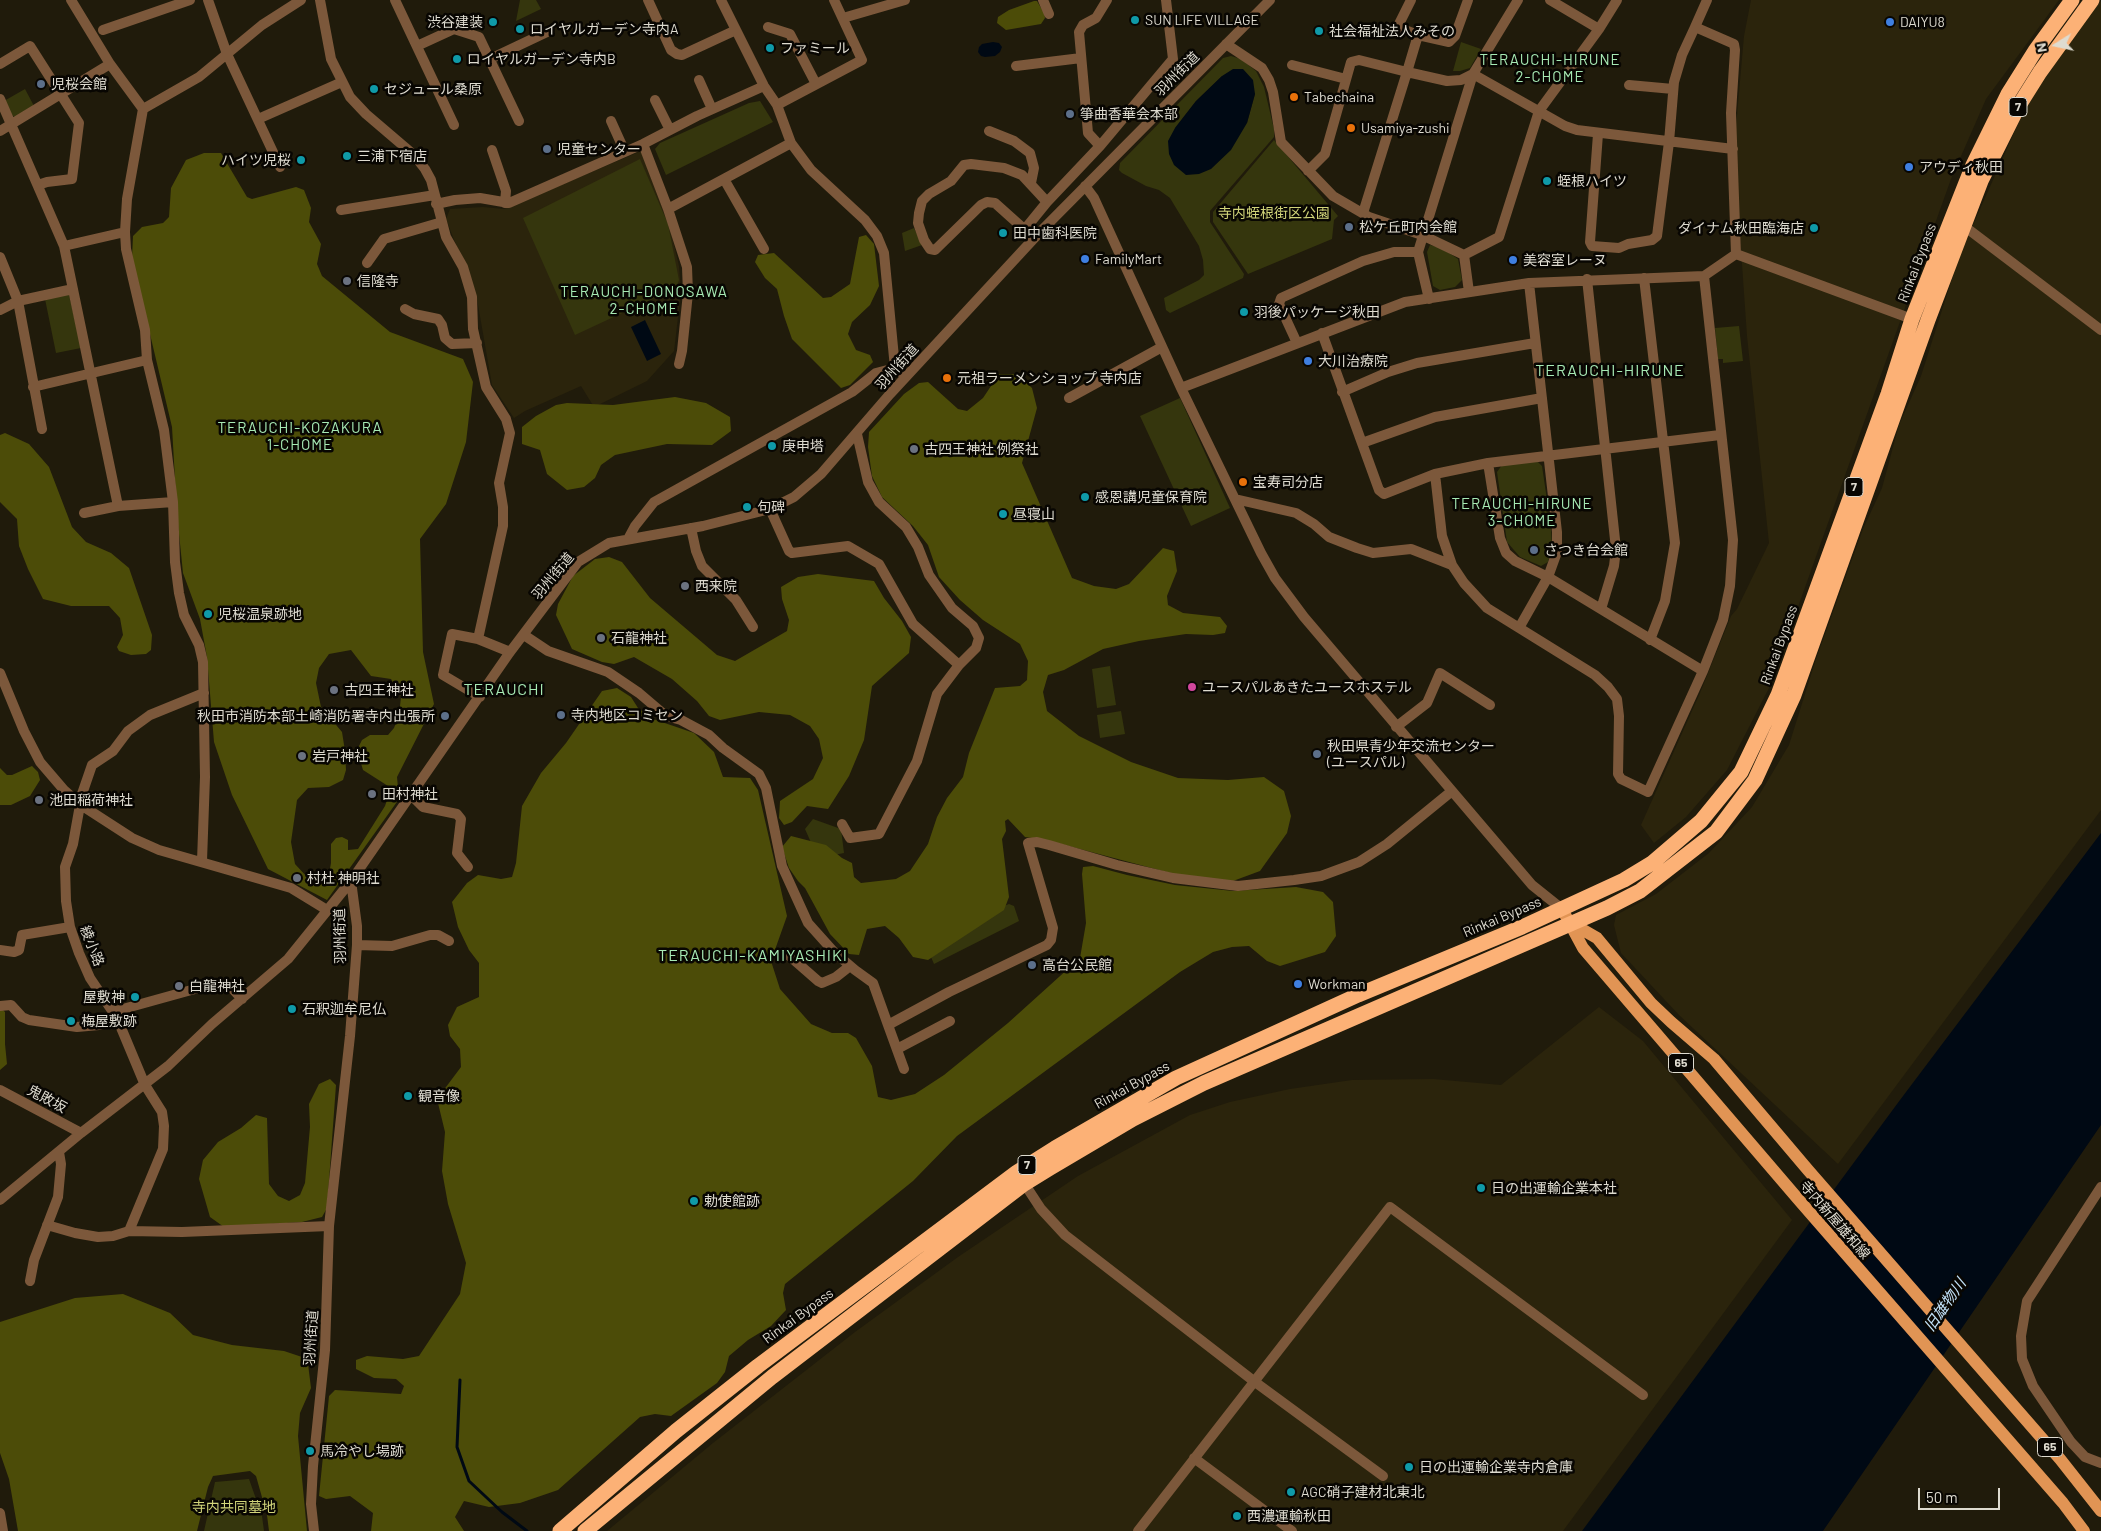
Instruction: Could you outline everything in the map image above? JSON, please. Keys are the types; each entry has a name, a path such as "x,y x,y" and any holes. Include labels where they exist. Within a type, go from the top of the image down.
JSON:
{"highway":[{"name":"Rinkai Bypass","path":"560,1531 662,1443 758,1366 1020,1178 1204,1083 1607,908 1640,891 1716,832 1755,780 1794,695 1810,654 1958,221 1976,158 2008,94 2035,51 2072,0"},
{"name":"Rinkai Bypass","path":"585,1531 772,1376 1020,1178 1054,1148 1176,1078 1358,995 1562,909 1624,880 1652,863 1701,821 1741,772 1778,695 1888,394 1912,319 1958,221 1981,181 2018,107 2050,57 2092,0"}],"main road":[{"name":"寺内新屋雄和線","path":"1562,909 1583,948 1976,1405 2063,1503 2084,1531"},
{"name":"寺内新屋雄和線","path":"1571,923 1597,938 1670,1022 1714,1059 1808,1170 2060,1459 2101,1511"}],"street":[{"path":"71,0 110,64 143,109 127,199 124,232 126,249 145,330 147,360 164,430 173,502 175,562 179,593 184,615 199,645 203,662 205,777 202,861"},
{"path":"103,30 190,0"},
{"path":"208,0 227,54 280,167"},
{"path":"143,109 200,77 262,25 301,0"},
{"path":"320,0 331,59 350,97 366,114 414,155 425,169 446,236 463,266 472,297 473,328 486,387 506,419 510,433 499,484 503,507 503,526 478,639"},
{"path":"395,0 454,125"},
{"path":"648,0 671,50 676,54 682,55 736,30"},
{"path":"721,0 764,86 777,105 791,143 811,170 865,220 878,236 884,253 895,368"},
{"path":"777,105 862,60 834,0"},
{"path":"843,18 905,0"},
{"path":"1043,0 1049,14"},
{"path":"1100,146 1088,133 1079,32 1083,25 1096,18 1107,0"},
{"path":"1025,229 1047,202 1100,146 1173,59 1166,0"},
{"name":"羽州街道","path":"314,1531 312,1504 313,1461 325,1350 329,1226 357,945 357,926 351,881 412,796 510,652 578,562 609,543 691,528 770,509 794,497 821,474 907,376 1034,238 1270,0"},
{"path":"1411,0 1399,24 1402,29 1418,35 1449,42 1455,36 1468,0"},
{"path":"1429,299 1418,252 1422,235 1473,74 1518,0"},
{"path":"1550,0 1599,29"},
{"path":"1464,255 1499,237 1539,111 1599,29 1617,0"},
{"path":"1598,134 1590,242 1592,246 1619,248 1628,244 1652,240 1657,236 1674,89 1682,55 1707,0"},
{"path":"768,27 790,34 816,84"},
{"path":"1696,27 1734,44 1736,50 1732,113 1736,254"},
{"path":"417,46 454,29 480,37 519,121"},
{"path":"490,59 547,32"},
{"path":"1363,212 1418,35"},
{"path":"1226,44 1262,68 1270,80 1281,142 1333,196 1369,217 1422,235 1464,255"},
{"path":"0,64 30,46 79,123 72,179 46,182 38,185"},
{"path":"1016,66 1081,58"},
{"path":"1308,171 1325,154 1351,62 1359,60 1447,81 1461,80 1473,74"},
{"path":"0,131 62,95 110,64"},
{"path":"1292,65 1346,79"},
{"path":"1473,74 1565,126 1598,134 1733,149"},
{"path":"699,80 712,109"},
{"path":"258,119 342,82"},
{"path":"1628,85 1674,89"},
{"path":"341,210 436,200 480,198 509,203 643,144 712,109 764,86"},
{"path":"0,99 64,246 118,506"},
{"path":"655,100 670,130"},
{"path":"610,120 625,152"},
{"path":"989,131 1014,141 1030,153 1034,168 1031,183"},
{"path":"668,209 791,143"},
{"path":"643,144 688,267 688,293 679,364"},
{"path":"492,150 506,191 506,202"},
{"path":"1034,238 995,202 987,202 981,205 935,250 930,249 918,223 922,201 928,194 951,181 964,165 971,164 1004,168 1022,175 1047,202"},
{"path":"724,179 764,249"},
{"path":"1085,186 1097,204 1162,347 1261,553 1275,578 1304,617 1396,727 1532,885 1562,909"},
{"path":"1958,221 2101,330"},
{"path":"367,263 384,239 442,222"},
{"path":"64,246 124,232"},
{"path":"1297,343 1278,304 1280,298 1363,261 1394,252 1418,252"},
{"path":"1182,388 1405,302 1529,282 1687,275 1704,276 1736,254"},
{"path":"1736,254 1912,319"},
{"path":"1464,255 1469,292"},
{"path":"0,257 18,301 42,429"},
{"path":"1435,474 1442,536 1452,565 1464,583 1487,608 1595,674 1608,687 1617,699 1619,716 1618,774 1621,779 1648,792 1702,672 1723,620 1730,586 1732,540 1704,276"},
{"path":"1644,278 1675,543 1665,601 1650,640"},
{"path":"1587,279 1616,548 1614,566 1601,609"},
{"path":"1519,628 1548,578 1557,552 1557,532 1529,282"},
{"path":"0,310 18,301 73,289"},
{"path":"405,309 414,314 438,319 442,324 445,338 452,344 476,343"},
{"path":"1322,333 1379,490 1384,494 1435,474 1488,463 1720,435"},
{"path":"1342,392 1388,372 1418,363 1535,343"},
{"path":"1069,398 1162,347"},
{"path":"33,387 147,360"},
{"path":"628,539 635,526 654,502 852,392 876,373 895,368 907,376"},
{"path":"1362,443 1435,417 1542,398"},
{"path":"842,824 850,838 879,834 917,761 937,694 959,665 976,648 979,638 972,626 952,608 929,575 918,547 906,527 879,502 868,482 857,434"},
{"path":"1488,463 1500,538 1506,553 1515,561 1601,609 1702,672"},
{"path":"1235,499 1296,513 1314,524 1328,537 1356,548 1373,553 1411,549 1452,565"},
{"path":"84,513 118,506 173,502"},
{"path":"770,509 789,551 792,553 848,546 879,564 913,624 959,665"},
{"path":"691,528 696,551 702,566 736,600 753,628"},
{"path":"480,697 443,675 452,634 478,639 510,652"},
{"path":"524,635 548,651 608,672 639,693 666,716 681,720 709,735 723,748 759,774 766,788 782,866 792,892 808,923 850,966 873,983 904,1069"},
{"path":"0,673 24,731 40,762 64,790 81,805 132,838 159,850 291,888 327,910"},
{"path":"1396,727 1427,703 1440,673 1490,705"},
{"name":"綾小路","path":"129,1230 162,1149 164,1126 162,1112 145,1085 115,1015 90,978 70,927 66,901 65,867 73,844 82,794 92,765 113,751 128,731 150,715 204,694"},
{"path":"888,1025 949,992 1047,945 1051,940 1053,928 1028,843 1049,845 1117,865 1173,878 1238,886 1294,880 1321,876 1359,862 1387,844 1452,791"},
{"path":"412,796 423,807 457,814 461,819 457,853 468,867"},
{"path":"0,1200 81,1133 145,1085 288,959 351,881"},
{"path":"0,950 14,952 19,950 22,935 70,927"},
{"path":"357,945 392,946 430,935 438,935 449,940"},
{"path":"786,953 822,983 836,977 850,966"},
{"path":"0,1006 10,1005 22,1017 29,1020 77,1028 100,1025 115,1015 213,984 230,986 242,999"},
{"path":"897,1049 950,1022"},
{"name":"鬼敗坂","path":"0,1090 81,1133"},
{"path":"30,1281 34,1260 58,1197 61,1164 59,1152"},
{"path":"1020,1178 1042,1209 1065,1235 1255,1382 1383,1476"},
{"path":"2101,1187 2027,1301 2021,1336 2022,1359 2033,1386 2070,1442 2085,1457 2101,1463"},
{"path":"1138,1531 1390,1207 1643,1395"},
{"path":"47,1225 98,1237 113,1236 129,1230 182,1232 329,1226"},
{"path":"1194,1458 1292,1531"},
{"path":"0,1513 3,1531"}],"shaded area":[{"path":"1751,0 2059,0 1986,99 1951,179 1769,688 1727,770 1686,817 1654,843 1641,825 1700,693 1731,616 1737,609 1769,543 1747,336 1734,149 1744,36"},
{"path":"1037,1 1044,13 1045,18 1041,24 1006,30 997,23 998,17 1009,10"},
{"path":"2101,1 2101,810 1838,1164 1679,1015 1621,953 1614,925 1616,915 1656,894 1709,853 1752,807 1789,745 1816,659 1863,529 1882,488 1899,425 1921,376 1960,254 2026,106 2067,42"},
{"path":"641,151 670,228 679,266 681,292 674,351 647,381 594,407 581,386 525,411 514,418 492,385 477,299 446,219 450,209 483,207 504,209"},
{"path":"204,153 221,153 247,197 252,199 296,187 304,190 311,208 309,222 321,244 317,264 322,276 390,332 463,359 473,382 466,442 446,504 420,539 423,652 434,704 397,777 399,799 327,900 268,869 232,795 214,742 207,657 200,619 183,573 177,514 172,427 132,258 133,236 142,227 163,223 169,217 171,188 186,160","holes":["351,650 371,676 391,679 401,697 399,715 394,728 388,735 370,735 362,740 359,746 363,770 388,786 389,794 385,806 358,849 348,850 348,840 342,837 336,838 331,844 329,874 321,879 307,877 295,864 291,842 297,800 308,788 329,787 343,780 346,770 342,732 321,707 316,683 319,668 329,654"]},
{"path":"866,235 874,244 879,286 870,305 852,322 848,334 856,350 870,355 873,362 850,385 841,388 792,339 777,289 765,278 755,262 758,255 774,253 823,298 831,297 850,284 859,237"},
{"path":"999,374 1017,374 1032,388 1037,408 1022,463 1072,578 1094,586 1116,589 1129,584 1163,548 1174,551 1177,571 1167,596 1168,605 1183,613 1220,617 1227,626 1225,633 1213,635 1186,634 1103,649 1064,670 1048,675 1043,692 1047,711 1079,736 1131,762 1178,778 1228,780 1264,777 1284,791 1291,816 1287,833 1260,871 1233,881 1178,875 1046,840 1025,837 1008,819 1005,821 1006,831 1002,839 1009,897 1004,910 928,960 913,957 899,938 885,926 867,929 859,955 849,954 830,934 805,888 789,868 782,847 791,836 826,845 842,858 852,863 854,877 861,883 896,879 910,871 928,844 937,817 947,798 963,777 969,753 995,688 1020,686 1027,680 1028,661 1020,644 983,620 960,600 939,577 928,545 913,526 882,497 872,476 868,447 869,432 904,394 919,383 928,382 958,409 967,411 983,398"},
{"path":"675,397 706,403 730,417 731,431 712,445 667,444 615,455 601,465 595,478 584,487 567,490 547,474 540,450 522,444 522,427 536,416 556,405 567,403 613,405"},
{"path":"5,433 29,444 49,467 72,527 86,542 111,553 129,568 152,635 151,650 146,654 131,655 119,651 117,647 123,635 120,618 109,606 71,606 43,599 19,546 17,519 0,502 0,435"},
{"path":"609,557 622,562 650,598 717,655 735,661 787,631 789,620 782,599 781,587 798,577 818,574 874,581 911,637 909,653 872,686 864,740 849,776 828,809 807,806 792,822 784,825 779,818 780,801 813,779 823,758 819,739 810,726 790,715 759,712 720,720 709,716 697,701 672,679 634,657 614,664 602,662 572,649 556,615 558,604 573,576 595,559"},
{"path":"617,688 631,697 638,708 653,719 694,733 714,752 723,777 750,778 758,790 787,916 771,961 780,989 811,1024 832,1033 848,1033 856,1038 872,1066 878,1097 891,1100 915,1094 944,1075 1008,1023 1080,958 1086,923 1083,867 1093,866 1175,885 1233,891 1296,887 1323,892 1333,902 1336,936 1325,952 1280,966 1267,961 1249,946 1232,947 1213,952 1180,972 957,1136 913,1181 785,1284 783,1293 786,1310 771,1326 748,1340 729,1356 725,1372 717,1383 671,1416 655,1414 640,1417 558,1490 520,1503 489,1507 464,1501 455,1517 464,1531 371,1531 373,1513 350,1496 326,1499 319,1496 329,1396 335,1390 401,1394 404,1386 396,1379 374,1378 356,1369 356,1360 367,1356 403,1359 419,1356 460,1294 466,1263 448,1204 442,1171 445,1132 437,1099 461,1067 460,1049 450,1036 448,1025 457,1007 479,997 479,963 469,950 458,927 452,902 467,883 478,875 501,879 512,877 516,863 522,806 541,773 566,743 602,691"},
{"path":"32,766 38,772 40,780 30,796 11,805 0,805 0,768 7,775 12,775"},
{"path":"0,1007 5,1012 7,1064 0,1070"},
{"path":"1599,1007 1643,1041 1792,1220 1563,1531 607,1531 713,1443 855,1332 958,1257 1078,1176 1190,1115 1230,1102 1290,1089 1352,1080 1433,1079 1501,1085"},
{"path":"330,1079 336,1085 327,1208 322,1217 302,1222 224,1227 210,1217 199,1179 203,1160 218,1142 241,1128 256,1115 267,1118 269,1184 278,1196 289,1201 300,1195 305,1183 310,1127 309,1104 319,1084"},
{"path":"123,1294 170,1313 193,1335 232,1345 284,1351 305,1358 308,1364 311,1388 300,1413 298,1436 307,1531 269,1531 267,1515 256,1476 250,1471 213,1476 208,1487 197,1531 18,1531 9,1479 0,1453 0,1322 75,1298"}],"green space":[{"path":"520,0 536,0 541,9 516,21"},
{"path":"1461,42 1481,49 1470,68 1453,71"},
{"path":"1231,56 1241,59 1256,71 1264,87 1274,129 1274,137 1210,211 1210,222 1244,274 1243,278 1170,313 1166,310 1164,298 1199,280 1204,275 1203,260 1199,246 1170,198 1159,190 1146,186 1122,173 1119,170 1120,163 1223,58","holes":["1222,76 1255,94 1247,123 1175,128 1196,101"]},
{"path":"25,89 34,106 15,117 11,115 4,101"},
{"path":"760,101 773,122 666,175 655,149 660,143 749,103"},
{"name":"寺内蛭根街区公園","path":"1274,140 1338,216 1334,220 1332,239 1248,274 1213,222 1213,212"},
{"path":"640,159 668,224 679,280 676,288 575,335 523,218"},
{"path":"914,228 922,245 905,251 902,233"},
{"path":"1430,245 1442,248 1458,259 1462,280 1455,287 1440,290 1433,286 1427,252"},
{"path":"69,294 81,348 56,353 45,299"},
{"path":"1739,326 1743,361 1723,363 1723,359 1718,359 1715,328"},
{"path":"1180,398 1230,508 1191,526 1140,416"},
{"path":"1536,460 1542,466 1551,527 1552,548 1548,562 1541,566 1520,557 1507,542 1497,472 1502,465"},
{"path":"1110,666 1116,705 1097,708 1092,669"},
{"path":"1121,711 1125,734 1100,738 1097,715"},
{"path":"813,819 841,829 844,853 834,855 813,847 805,829"},
{"path":"1009,904 1014,906 1019,921 934,964 928,950 996,909"},
{"name":"寺内共同墓地","path":"249,1479 262,1516 264,1531 204,1531 215,1482"}],"water":[{"path":"999,43 1002,47 1000,52 995,56 981,56 978,52 979,47 982,44"},
{"path":"1233,69 1243,69 1253,80 1255,94 1247,123 1231,150 1211,169 1199,174 1186,175 1174,165 1169,154 1168,141 1175,128 1196,101 1222,76"},
{"path":"645,320 661,354 647,361 631,327"},
{"name":"旧雄物川","path":"2101,833 2101,1125 1823,1531 1582,1531 1900,1100"}],"waterway":[{"path":"460,1380 457,1447 469,1481 502,1512 527,1531"}],"place":[{"name":"SUN LIFE VILLAGE","path":"1135,20"},
{"name":"渋谷建装","path":"493,22"},
{"name":"DAIYU8","path":"1890,22"},
{"name":"ロイヤルガーデン寺内A","path":"520,29"},
{"name":"社会福祉法人みその","path":"1319,31"},
{"name":"ファミール","path":"770,48"},
{"name":"ロイヤルガーデン寺内B","path":"457,59"},
{"name":"児桜会館","path":"41,84"},
{"name":"セジュール桑原","path":"374,89"},
{"name":"Tabechaina","path":"1294,97"},
{"name":"箏曲香華会本部","path":"1070,114"},
{"name":"Usamiya-zushi","path":"1351,128"},
{"name":"児童センター","path":"547,149"},
{"name":"三浦下宿店","path":"347,156"},
{"name":"ハイツ児桜","path":"301,160"},
{"name":"アウディ秋田","path":"1909,167"},
{"name":"蛭根ハイツ","path":"1547,181"},
{"name":"松ケ丘町内会館","path":"1349,227"},
{"name":"ダイナム秋田臨海店","path":"1814,228"},
{"name":"田中歯科医院","path":"1003,233"},
{"name":"FamilyMart","path":"1085,259"},
{"name":"美容室レーヌ","path":"1513,260"},
{"name":"信隆寺","path":"347,281"},
{"name":"羽後パッケージ秋田","path":"1244,312"},
{"name":"大川治療院","path":"1308,361"},
{"name":"元祖ラーメンショップ 寺内店","path":"947,378"},
{"name":"庚申塔","path":"772,446"},
{"name":"古四王神社 例祭社","path":"914,449"},
{"name":"宝寿司分店","path":"1243,482"},
{"name":"感恩講児童保育院","path":"1085,497"},
{"name":"句碑","path":"747,507"},
{"name":"昼寝山","path":"1003,514"},
{"name":"さつき台会館","path":"1534,550"},
{"name":"西来院","path":"685,586"},
{"name":"児桜温泉跡地","path":"208,614"},
{"name":"石龍神社","path":"601,638"},
{"name":"ユースパルあきたユースホステル","path":"1192,687"},
{"name":"古四王神社","path":"334,690"},
{"name":"寺内地区コミセン","path":"561,715"},
{"name":"秋田市消防本部土崎消防署寺内出張所","path":"445,716"},
{"name":"秋田県青少年交流センター (ユースパル)","path":"1317,754"},
{"name":"岩戸神社","path":"302,756"},
{"name":"田村神社","path":"372,794"},
{"name":"池田稲荷神社","path":"39,800"},
{"name":"村杜 神明社","path":"297,878"},
{"name":"高台公民館","path":"1032,965"},
{"name":"Workman","path":"1298,984"},
{"name":"白龍神社","path":"179,986"},
{"name":"屋敷神","path":"135,997"},
{"name":"石釈迦牟尼仏","path":"292,1009"},
{"name":"梅屋敷跡","path":"71,1021"},
{"name":"観音像","path":"408,1096"},
{"name":"日の出運輸企業本社","path":"1481,1188"},
{"name":"勅使館跡","path":"694,1201"},
{"name":"馬冷やし場跡","path":"310,1451"},
{"name":"日の出運輸企業寺内倉庫","path":"1409,1467"},
{"name":"AGC硝子建材北東北","path":"1291,1492"},
{"name":"西濃運輸秋田","path":"1237,1516"}],"district":[{"name":"TERAUCHI-HIRUNE 2-CHOME","path":"1550,68"},
{"name":"TERAUCHI-DONOSAWA 2-CHOME","path":"644,300"},
{"name":"TERAUCHI-HIRUNE","path":"1610,371"},
{"name":"TERAUCHI-KOZAKURA 1-CHOME","path":"300,436"},
{"name":"TERAUCHI-HIRUNE 3-CHOME","path":"1522,512"},
{"name":"TERAUCHI","path":"504,690"},
{"name":"TERAUCHI-KAMIYASHIKI","path":"753,956"}]}
